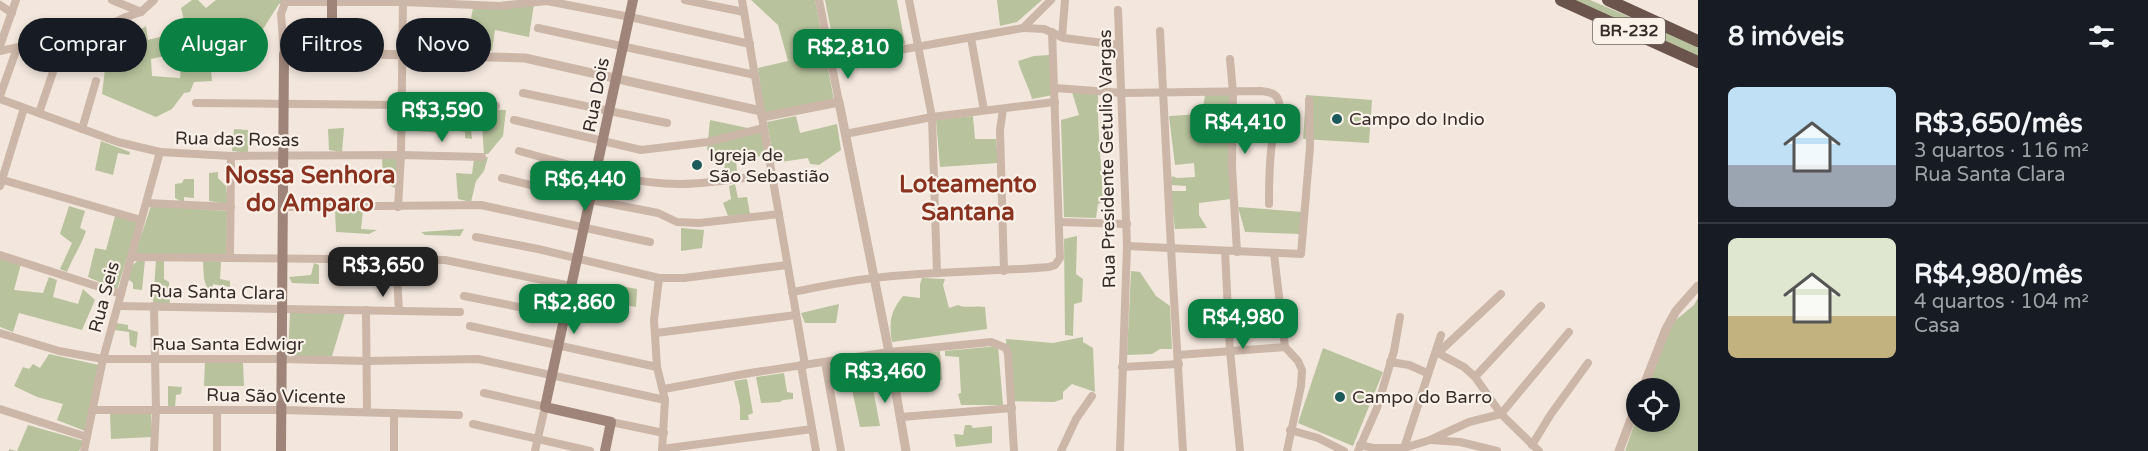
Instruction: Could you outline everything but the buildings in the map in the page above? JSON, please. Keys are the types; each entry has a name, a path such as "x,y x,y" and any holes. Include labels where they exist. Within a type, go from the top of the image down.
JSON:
{"highway":[{"name":"BR-232","path":"1561,0 1698,62"},
{"name":"BR-232","path":"1608,0 1698,41"}],"main road":[{"name":"Rua Dois","path":"545,407 633,0"},
{"path":"332,1 332,18"},
{"path":"282,451 284,72"},
{"path":"545,407 611,422 605,451"}],"street":[{"path":"0,46 16,0"},
{"path":"111,0 141,12"},
{"path":"0,51 102,28 126,16 141,12 154,0"},
{"path":"685,0 744,12"},
{"path":"742,0 796,315 816,451"},
{"path":"819,0 889,352 906,451"},
{"path":"909,0 932,117 937,273"},
{"path":"1023,28 1051,0"},
{"path":"1062,37 1065,0"},
{"path":"281,18 286,1 403,1 499,6 542,1 630,17 750,44"},
{"path":"403,1 403,18"},
{"path":"0,5 12,13"},
{"name":"Rua Presidente Getulio Vargas","path":"1118,10 1127,224 1120,451"},
{"path":"538,28 755,75"},
{"path":"832,62 1023,28 1037,28 1062,37 1119,45"},
{"path":"1160,31 1170,248 1184,451"},
{"path":"792,292 873,278 1004,271 1055,265 1060,258 1052,32"},
{"path":"970,38 984,110"},
{"path":"0,98 17,48"},
{"path":"491,57 525,58 761,114 839,102"},
{"path":"1230,59 1233,92 1232,166 1237,252"},
{"path":"39,113 53,72"},
{"path":"398,207 402,72"},
{"path":"82,129 96,81"},
{"path":"1055,88 1123,93 1271,92 1277,96 1280,112 1272,141 1269,204"},
{"path":"523,93 667,123"},
{"name":"Rua das Rosas","path":"0,98 118,142 160,152 231,156 482,157"},
{"path":"1127,246 1301,254 1310,147 1309,100"},
{"path":"845,134 932,117 1055,102"},
{"path":"196,103 496,106"},
{"path":"24,108 1,182 141,220"},
{"path":"1003,109 1000,130 1004,271"},
{"path":"514,120 641,150 708,142 764,128"},
{"path":"519,151 597,172 661,183 682,184 772,174"},
{"name":"Rua Seis","path":"84,451 103,359 160,152"},
{"path":"230,258 231,156"},
{"path":"502,178 591,200 657,213 677,222 709,222 779,214"},
{"path":"147,202 231,207"},
{"path":"282,207 487,206 650,243"},
{"path":"1059,222 1127,224"},
{"path":"476,237 578,258 659,278 693,277 787,265"},
{"path":"1225,251 1230,351 1240,451"},
{"path":"1274,254 1285,347 1298,361 1302,370 1301,386 1287,451"},
{"path":"0,255 121,294"},
{"path":"131,257 452,261 571,286"},
{"path":"396,259 399,311"},
{"path":"659,278 654,306 657,367 665,400 662,450 812,429"},
{"path":"1647,378 1666,328 1676,311 1698,286"},
{"path":"1437,353 1501,294"},
{"path":"464,296 564,316"},
{"name":"Rua Santa Clara","path":"118,306 460,312"},
{"path":"154,306 156,410 154,451"},
{"path":"1475,376 1541,306"},
{"path":"366,310 367,412"},
{"path":"656,333 796,315"},
{"path":"1400,317 1377,408 1359,448 1404,448 1430,440 1469,422 1501,414 1569,332"},
{"path":"470,326 657,367"},
{"name":"Rua Santa Edwigr","path":"0,333 59,351 103,359 367,361 478,359 665,400"},
{"path":"1404,448 1441,335"},
{"path":"664,389 750,373 889,352 991,342 1006,348 1014,451"},
{"path":"1122,367 1230,351 1285,347"},
{"path":"1437,353 1464,367 1475,376 1501,414 1535,448 1551,414 1588,363"},
{"path":"825,362 840,451"},
{"path":"1390,362 1409,365 1427,373"},
{"path":"484,393 545,407"},
{"path":"1061,451 1076,419 1092,396"},
{"name":"Rua Dois","path":"536,451 545,407"},
{"path":"901,417 1012,408"},
{"name":"Rua São Vicente","path":"92,410 282,410 459,415"},
{"path":"217,410 217,451"},
{"path":"1,412 87,437"},
{"path":"394,413 394,451"},
{"path":"611,422 664,432"},
{"path":"473,424 590,451"},
{"path":"1290,430 1318,438 1344,451"},
{"path":"1619,451 1626,432"},
{"path":"727,440 729,451"},
{"path":"1430,440 1460,442 1497,451"}],"green space":[{"path":"192,0 198,0 206,8 216,0 302,0 279,4 268,21 268,18 183,18 181,8"},
{"path":"751,0 815,0 834,100 764,113 758,68 788,61 778,25"},
{"path":"825,0 897,0 905,44 836,56"},
{"path":"997,0 1042,0 1017,22 1000,26"},
{"path":"1572,0 1590,0 1698,46 1698,56"},
{"path":"534,4 529,37 495,30 491,51 491,18 471,18 473,8"},
{"path":"147,33 148,40 159,37 159,57 151,59 152,76 180,78 181,72 211,72 212,81 194,82 190,92 184,93 172,109 156,117 102,94 105,72 147,72"},
{"path":"1049,55 1053,95 1032,99 1018,61 1034,56"},
{"path":"1072,92 1098,95 1103,202 1098,204 1096,218 1064,217 1061,120 1079,115"},
{"path":"1205,95 1230,95 1231,199 1199,203 1199,215 1207,228 1175,229 1170,191 1186,191 1186,186 1170,185 1172,176 1195,177 1194,163 1175,165 1169,116 1202,114"},
{"name":"Campo do Indio","path":"1306,95 1372,100 1369,143 1303,139"},
{"path":"442,108 442,133 417,131 417,109"},
{"path":"454,109 469,109 472,139 465,138 465,132 453,130"},
{"path":"481,109 506,110 503,136 488,154 484,154"},
{"path":"796,116 800,133 837,124 841,150 819,165 810,164 808,158 774,163 767,122"},
{"path":"973,116 975,139 996,139 998,163 940,167 936,120"},
{"path":"710,120 762,131 765,156 736,159 737,172 725,175 724,160 707,150"},
{"path":"344,128 342,152 329,150 328,129"},
{"path":"234,129 248,130 248,153 232,151"},
{"path":"101,141 130,152 129,155 118,153 113,175 95,170"},
{"path":"382,157 400,157 395,188 383,182"},
{"path":"488,157 484,171 476,181 471,202 458,199 456,173 472,174 474,159"},
{"path":"218,172 218,178 226,186 228,204 209,201 209,173"},
{"path":"184,179 194,179 194,198 184,197 184,203 175,198 175,184 182,183"},
{"path":"735,184 738,198 747,197 750,214 728,216 723,203 731,199 729,186"},
{"path":"69,206 85,211 80,228 86,231 67,272 60,269 72,243 60,234"},
{"path":"151,206 227,211 226,255 135,254"},
{"path":"1238,207 1303,212 1300,234 1245,232"},
{"path":"335,211 363,211 361,229 377,230 369,234 336,232"},
{"path":"115,216 138,221 117,290 88,277 95,248 106,250"},
{"path":"681,228 704,230 702,248 681,251"},
{"path":"464,229 460,236 425,235 421,232"},
{"path":"1077,236 1076,274 1083,279 1082,302 1074,304 1073,336 1065,335 1064,239"},
{"path":"0,257 21,264 14,290 43,293 49,277 57,280 53,297 78,304 83,289 95,300 82,330 19,313 13,332 0,327"},
{"path":"145,260 142,290 133,289 133,283 128,279 131,267 137,261"},
{"path":"156,260 164,260 164,279 169,282 170,305 153,303"},
{"path":"203,261 221,262 220,279 230,281 230,287 213,284 213,294 209,291 205,283"},
{"path":"314,263 319,265 319,284 292,283 289,277 311,275"},
{"path":"1131,271 1140,272 1156,296 1170,306 1172,349 1160,349 1152,354 1127,355"},
{"path":"922,278 945,279 943,285 949,308 958,305 985,307 987,329 892,342 891,323 895,307 903,296 920,298"},
{"path":"615,285 637,289 636,307 620,304 616,311 608,311 598,320 586,318 595,296 608,299"},
{"path":"1698,298 1698,451 1625,451 1632,432 1680,432 1680,378 1651,378 1672,323 1694,305"},
{"path":"839,304 836,323 805,323 801,313"},
{"path":"290,313 345,313 332,356 288,356"},
{"path":"116,323 128,325 128,329 138,332 136,348 130,345 129,332 114,330"},
{"path":"1083,337 1083,342 1093,348 1095,392 1072,384 1063,392 1063,399 1054,402 1009,401 1006,339 1053,343"},
{"path":"998,346 1003,405 961,405 958,394 961,393 959,357 945,356 945,351"},
{"name":"Campo do Barro","path":"1323,348 1383,372 1353,446 1298,423"},
{"path":"940,351 942,380 902,384 898,355"},
{"path":"49,354 99,365 85,431 57,420 63,404 37,397 14,386 23,367 29,369 33,364 40,368"},
{"path":"205,361 243,362 244,386 204,386"},
{"path":"784,373 787,392 793,393 793,399 761,403 756,377"},
{"path":"870,373 880,426 860,427 850,380"},
{"path":"747,379 753,413 748,415 749,420 740,420 740,406 734,381"},
{"path":"168,386 182,387 181,394 176,395 175,407 168,407"},
{"path":"110,414 151,414 152,437 111,439"},
{"path":"28,425 84,441 79,451 17,451"},
{"path":"965,425 971,425 973,428 992,426 992,443 956,447 954,434 963,435"}],"place":[{"name":"Campo do Indio","path":"1337,119"},
{"name":"Igreja de São Sebastião","path":"697,165"},
{"name":"Campo do Barro","path":"1340,397"}],"district":[{"name":"Nossa Senhora do Amparo","path":"310,189"},
{"name":"Loteamento Santana","path":"968,198"}]}
